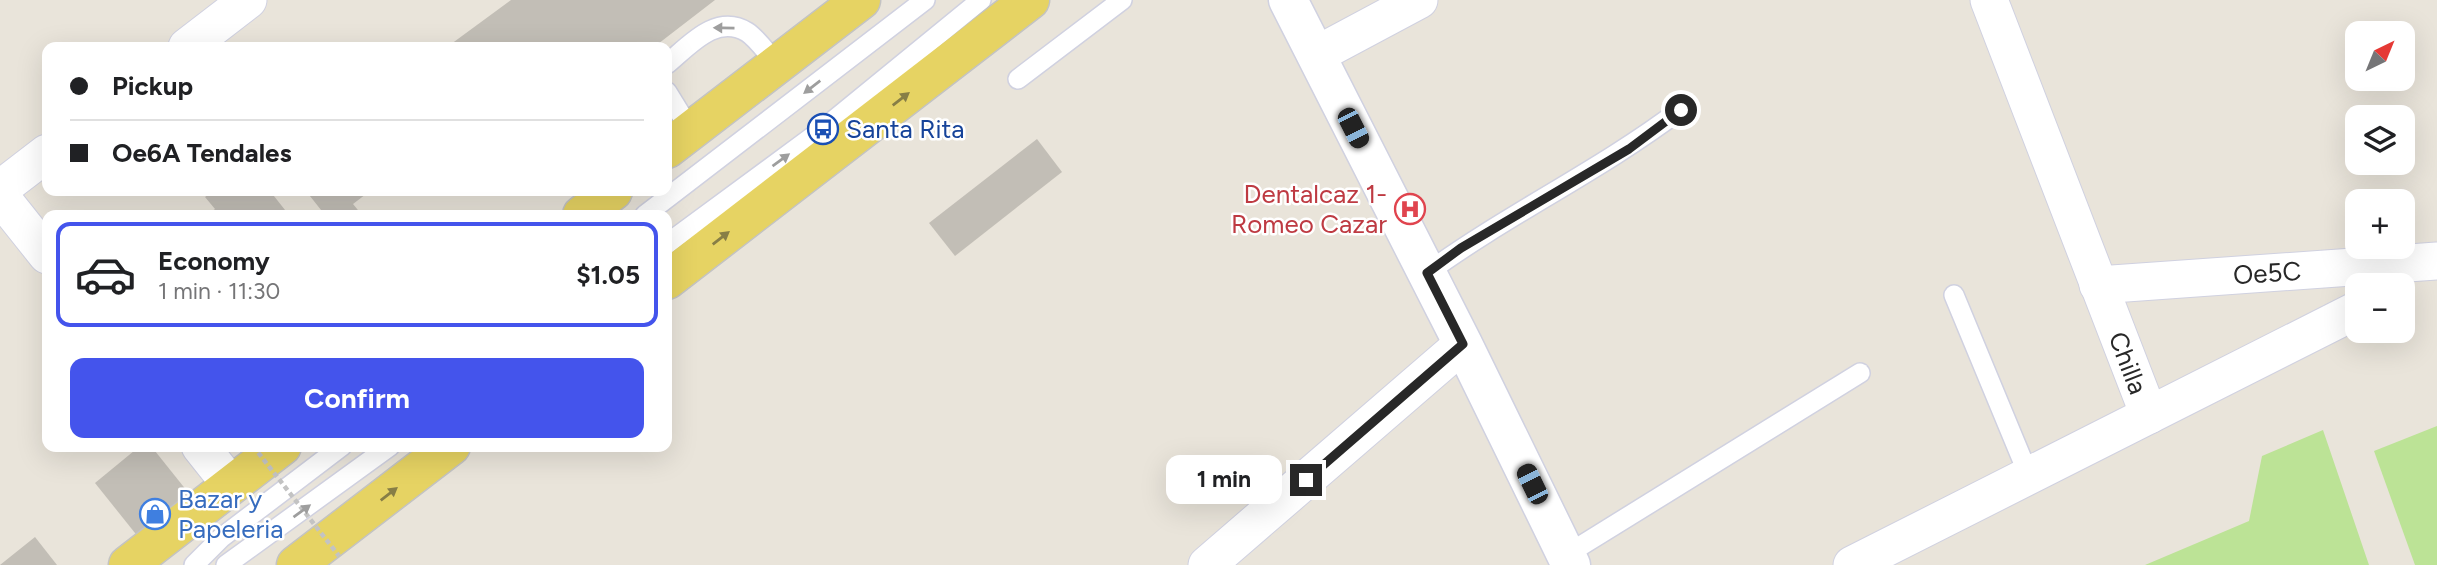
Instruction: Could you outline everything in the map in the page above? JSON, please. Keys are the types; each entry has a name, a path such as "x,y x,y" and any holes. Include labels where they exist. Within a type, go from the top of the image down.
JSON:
{"main road":[{"path":"679,140 861,0"},
{"path":"672,276 1030,0"},
{"path":"588,210 607,196"},
{"path":"128,565 274,452"},
{"path":"296,565 443,452"}],"street":[{"path":"1288,0 1463,344 1568,560"},
{"path":"1316,55 1419,0"},
{"name":"Chilla","path":"1852,565 2149,415 1989,0"},
{"path":"192,42 229,6"},
{"path":"0,189 42,157"},
{"path":"0,196 42,249"},
{"name":"Oe5C","path":"2098,285 2437,261"},
{"path":"2415,281 2437,270"},
{"path":"2149,415 2345,316"},
{"path":"1207,565 1463,344"},
{"path":"205,452 231,485"}],"lane":[{"path":"672,194 925,0"},
{"path":"672,239 823,129 981,0"},
{"path":"1018,79 1122,0"},
{"path":"672,60 712,27 733,27 748,32 777,64"},
{"path":"1427,273 1461,248 1629,149 1681,110"},
{"path":"672,112 679,140"},
{"path":"652,210 670,196"},
{"path":"1954,295 2029,476"},
{"path":"1568,560 1860,373"},
{"path":"194,565 221,538 334,452"},
{"path":"226,565 382,452"}],"path":[{"path":"258,452 339,556"}],"green space":[{"path":"2437,426 2437,565 2415,565 2374,451"},
{"path":"2323,430 2369,565 2145,565 2249,521 2262,456"}],"building":[{"path":"511,0 715,0 660,42 454,42"},
{"path":"1037,139 1062,172 955,256 929,223"},
{"path":"274,196 285,210 214,210 205,197"},
{"path":"310,196 363,196 353,204 358,210 321,210"},
{"path":"133,452 156,452 191,496 139,538 95,483"},
{"path":"35,537 57,565 0,565"}],"place":[{"name":"Santa Rita","path":"823,129"},
{"name":"Dentalcaz 1- Romeo Cazar","path":"1410,209"},
{"name":"Bazar y Papeleria","path":"155,514"}],"route":[{"path":"1306,480 1463,344 1427,273 1461,248 1629,149 1681,110"}]}
